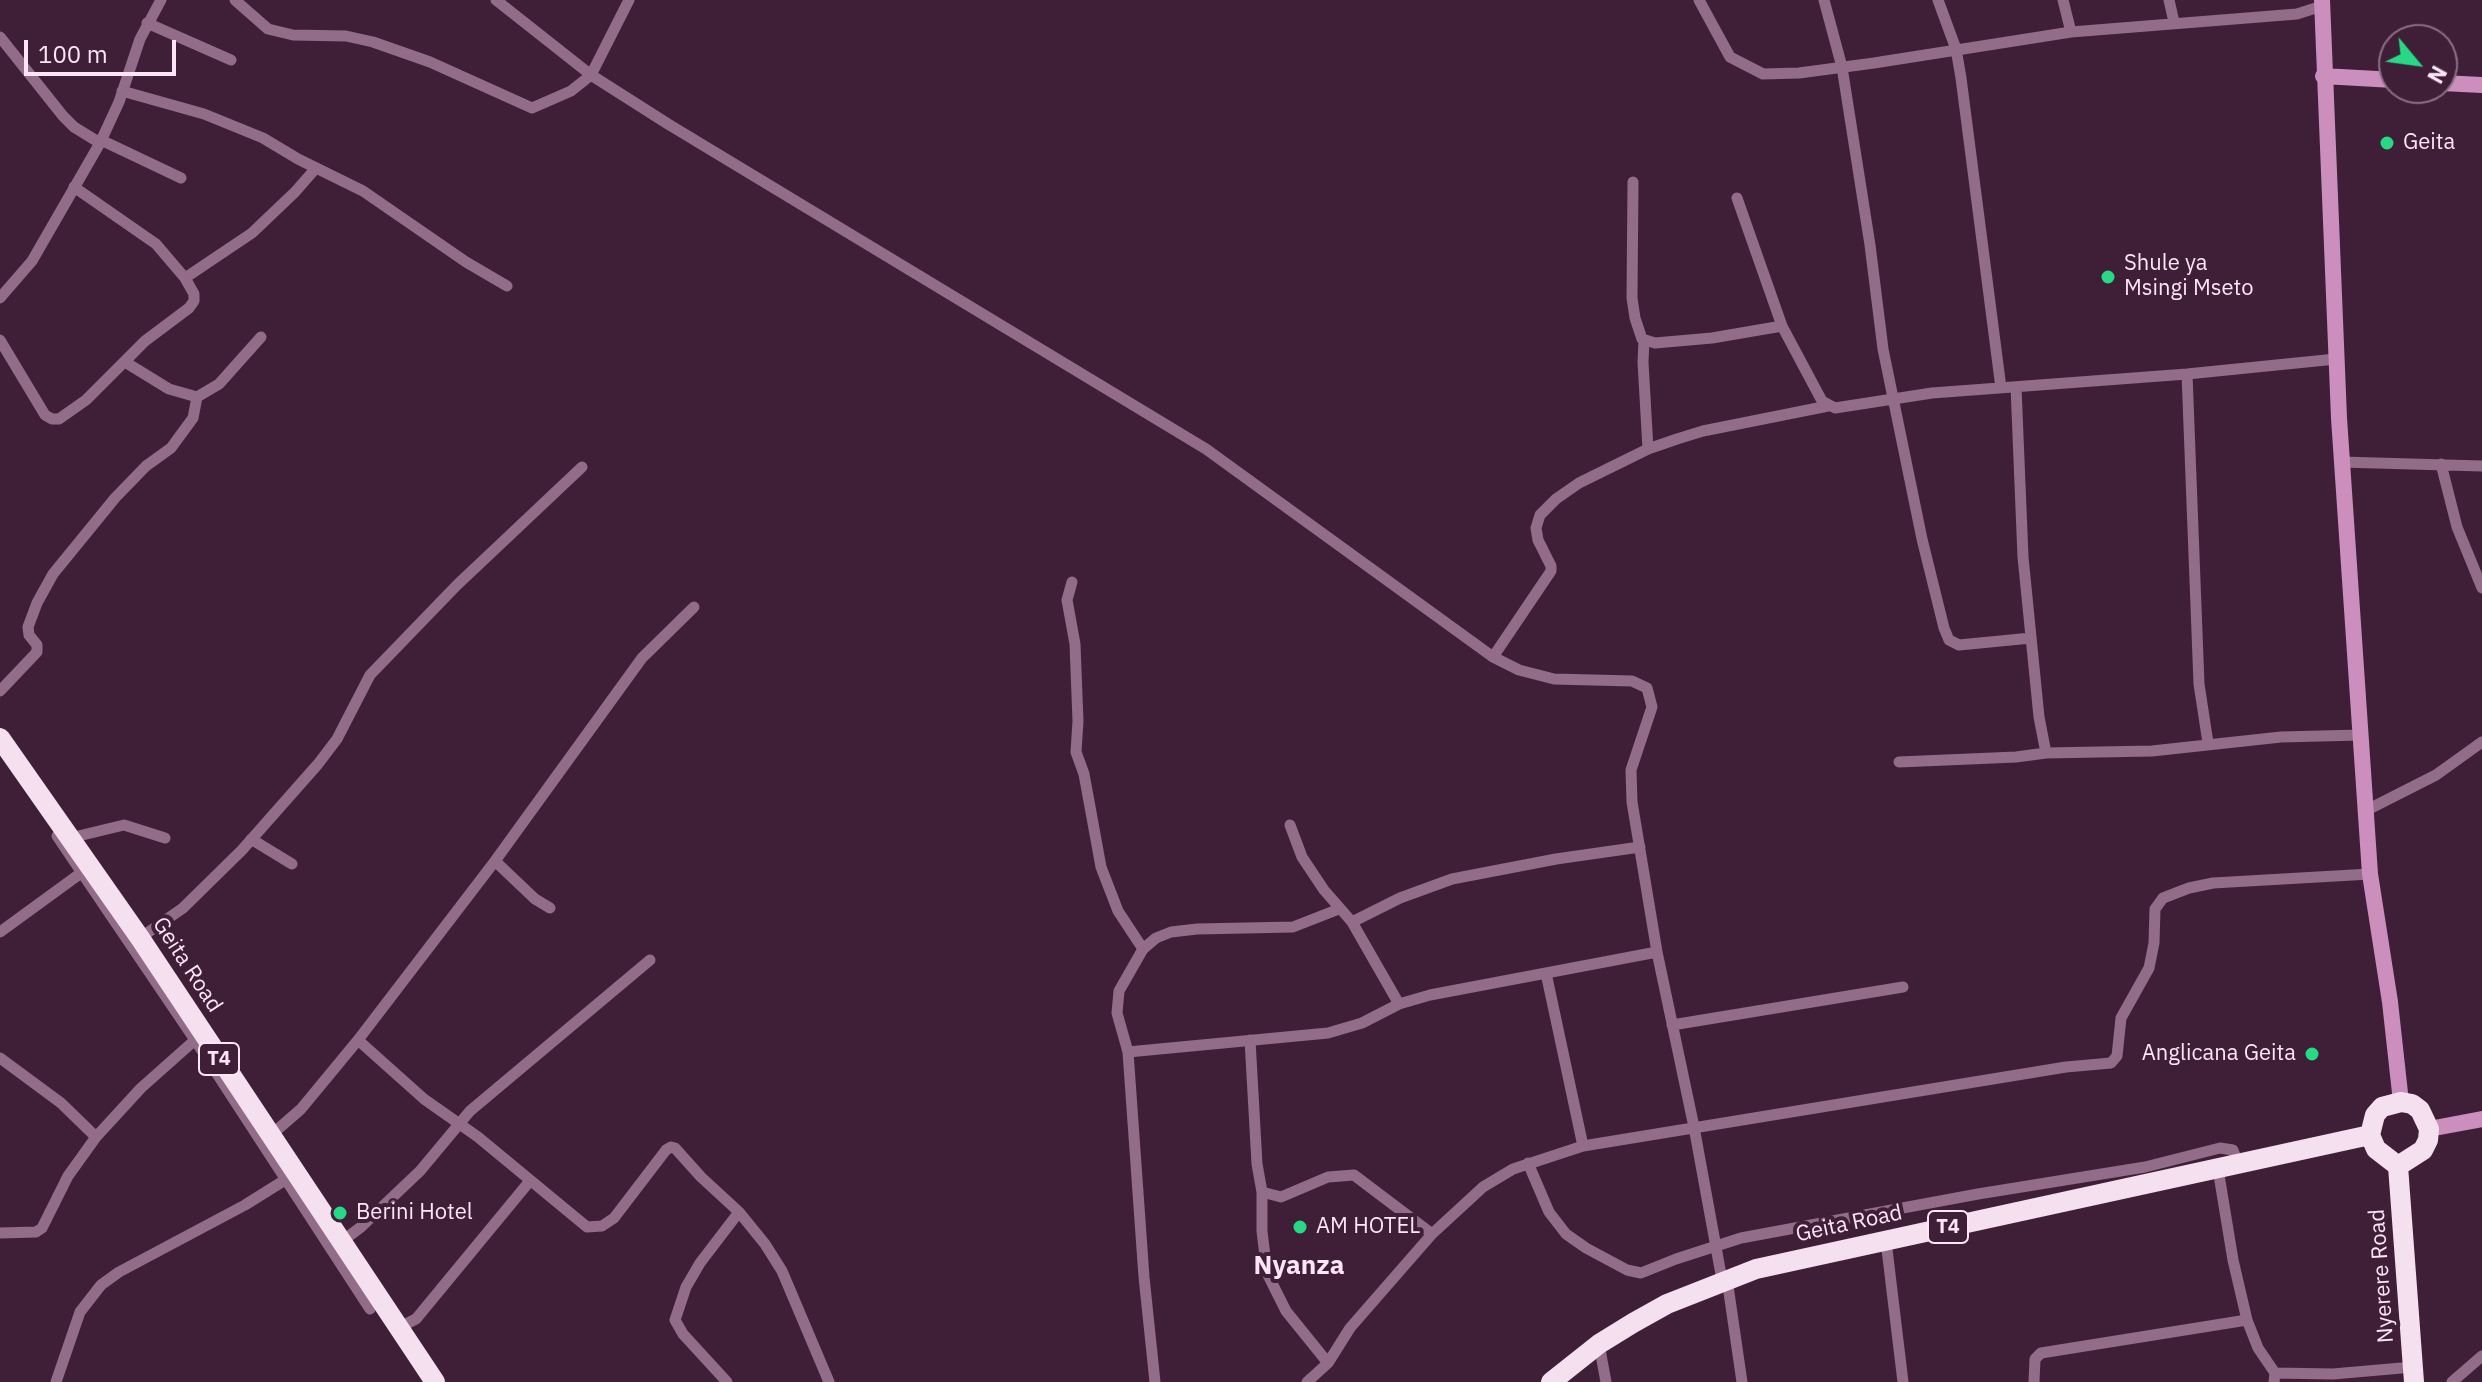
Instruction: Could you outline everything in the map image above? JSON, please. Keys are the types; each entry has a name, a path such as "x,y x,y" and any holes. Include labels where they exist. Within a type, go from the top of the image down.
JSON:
{"highway":[{"name":"Geita Road","path":"0,738 140,938 435,1382"},
{"path":"2401,1102 2412,1104 2420,1110 2429,1129 2423,1150 2398,1166 2376,1149 2370,1135 2375,1115 2382,1107 2401,1102"},
{"name":"Geita Road","path":"1551,1382 1599,1344 1667,1304 1756,1269 2370,1135"},
{"name":"Nyerere Road","path":"2398,1166 2414,1375"}],"street":[{"path":"0,298 32,261 100,141 147,23 161,0"},
{"path":"235,0 268,29 293,35 346,36 373,42 430,62 532,108 596,78 629,0"},
{"path":"496,0 596,78 1206,449 1493,657 1519,670 1554,679 1632,681 1647,688 1652,707 1631,770 1632,802 1657,952 1725,1279 1742,1382"},
{"path":"1699,0 1730,57 1763,74 1799,73 2071,32 2297,14 2322,3 2341,462 2370,874 2390,1002 2401,1102"},
{"path":"1824,0 1842,67 1883,349 1939,610 1949,640 1959,645 2031,638"},
{"path":"1938,0 1956,49 2001,388"},
{"path":"2063,0 2071,32"},
{"path":"2169,0 2174,22"},
{"path":"2293,0 2297,14"},
{"path":"147,23 231,60"},
{"path":"0,37 74,127 181,178"},
{"path":"2323,76 2378,79"},
{"path":"2458,84 2482,85"},
{"path":"122,91 231,124 263,138 371,196 466,262 507,286"},
{"path":"185,278 252,233 316,168"},
{"path":"1633,182 1632,298 1635,318 1644,341 1648,449"},
{"path":"0,340 45,415 52,419 70,413 151,336 192,304 194,294 185,278 156,244 74,187"},
{"path":"1737,198 1782,326 1808,377 1828,406"},
{"path":"1644,341 1655,343 1712,338 1782,326"},
{"path":"125,362 169,389 197,397 219,384 261,337"},
{"path":"1493,657 1551,571 1538,540 1540,515 1579,483 1648,449 1703,431 1828,406 1835,408 1932,393 2187,374 2336,359"},
{"path":"2187,374 2199,684 2208,743"},
{"path":"2016,387 2023,557 2039,717 2046,753"},
{"path":"0,691 37,652 28,627 53,574 115,498 146,466 171,448 193,418 197,397"},
{"path":"2341,462 2482,466"},
{"path":"2441,464 2457,527 2482,588"},
{"path":"140,938 183,908 251,839 337,739 370,675 457,585 582,467"},
{"path":"1072,582 1067,600 1075,644 1076,752 1084,774 1101,867 1114,903 1143,949"},
{"path":"270,1136 301,1109 358,1040 495,861 624,680 694,607"},
{"path":"1899,762 2046,753 2152,751 2281,737 2361,735"},
{"path":"2367,810 2436,775 2482,742"},
{"path":"0,754 195,1040 370,1309"},
{"path":"70,838 124,825 165,838"},
{"path":"1290,825 1302,857 1352,922 1399,1004"},
{"path":"251,839 292,864"},
{"path":"1352,922 1400,898 1452,879 1640,847"},
{"path":"495,861 535,899 550,908"},
{"path":"0,932 81,873"},
{"path":"1307,1382 1328,1363 1350,1328 1432,1234 1483,1187 1513,1169 1583,1146 2066,1067 2111,1063 2117,1056 2121,1018 2149,968 2154,943 2155,909 2163,898 2213,883 2370,874"},
{"path":"1155,1382 1128,1052 1116,1000 1143,949 1156,938 1171,932 1197,929 1293,927 1339,909"},
{"path":"1128,1052 1328,1033 1362,1023 1399,1004 1460,988 1657,952"},
{"path":"341,1242 412,1178 470,1111 650,960"},
{"path":"1546,973 1583,1146"},
{"path":"1672,1025 1903,987"},
{"path":"0,1233 36,1232 42,1228 68,1176 96,1137 141,1088 195,1040"},
{"path":"358,1040 424,1099 459,1123 583,1225 602,1226 622,1209 671,1147 739,1212 759,1236 782,1271 829,1382"},
{"path":"1250,1040 1267,1273 1286,1311 1328,1363"},
{"path":"0,1058 61,1103 96,1137"},
{"path":"2429,1129 2482,1119"},
{"path":"1528,1163 1549,1212 1566,1234 1627,1270 1641,1273 1716,1246 1768,1232 2145,1167 2220,1148 2233,1150 2228,1166 2233,1260 2247,1320 2274,1377 2414,1375"},
{"path":"1262,1192 1281,1197 1328,1177 1354,1175 1432,1234"},
{"path":"56,1382 80,1312 101,1285 285,1180"},
{"path":"398,1328 416,1319 529,1182"},
{"path":"727,1382 683,1334 675,1320 679,1304 700,1263 739,1212"},
{"path":"1886,1241 1903,1382"},
{"path":"2034,1382 2035,1359 2046,1352 2247,1320"},
{"path":"1599,1344 1606,1382"},
{"path":"2452,1382 2482,1356"}],"place":[{"name":"Geita","path":"2387,143"},
{"name":"Shule ya Msingi Mseto","path":"2108,277"},
{"name":"Anglicana Geita","path":"2312,1054"},
{"name":"Berini Hotel","path":"340,1213"},
{"name":"AM HOTEL","path":"1300,1227"}],"district":[{"name":"Nyanza","path":"1299,1266"}]}
